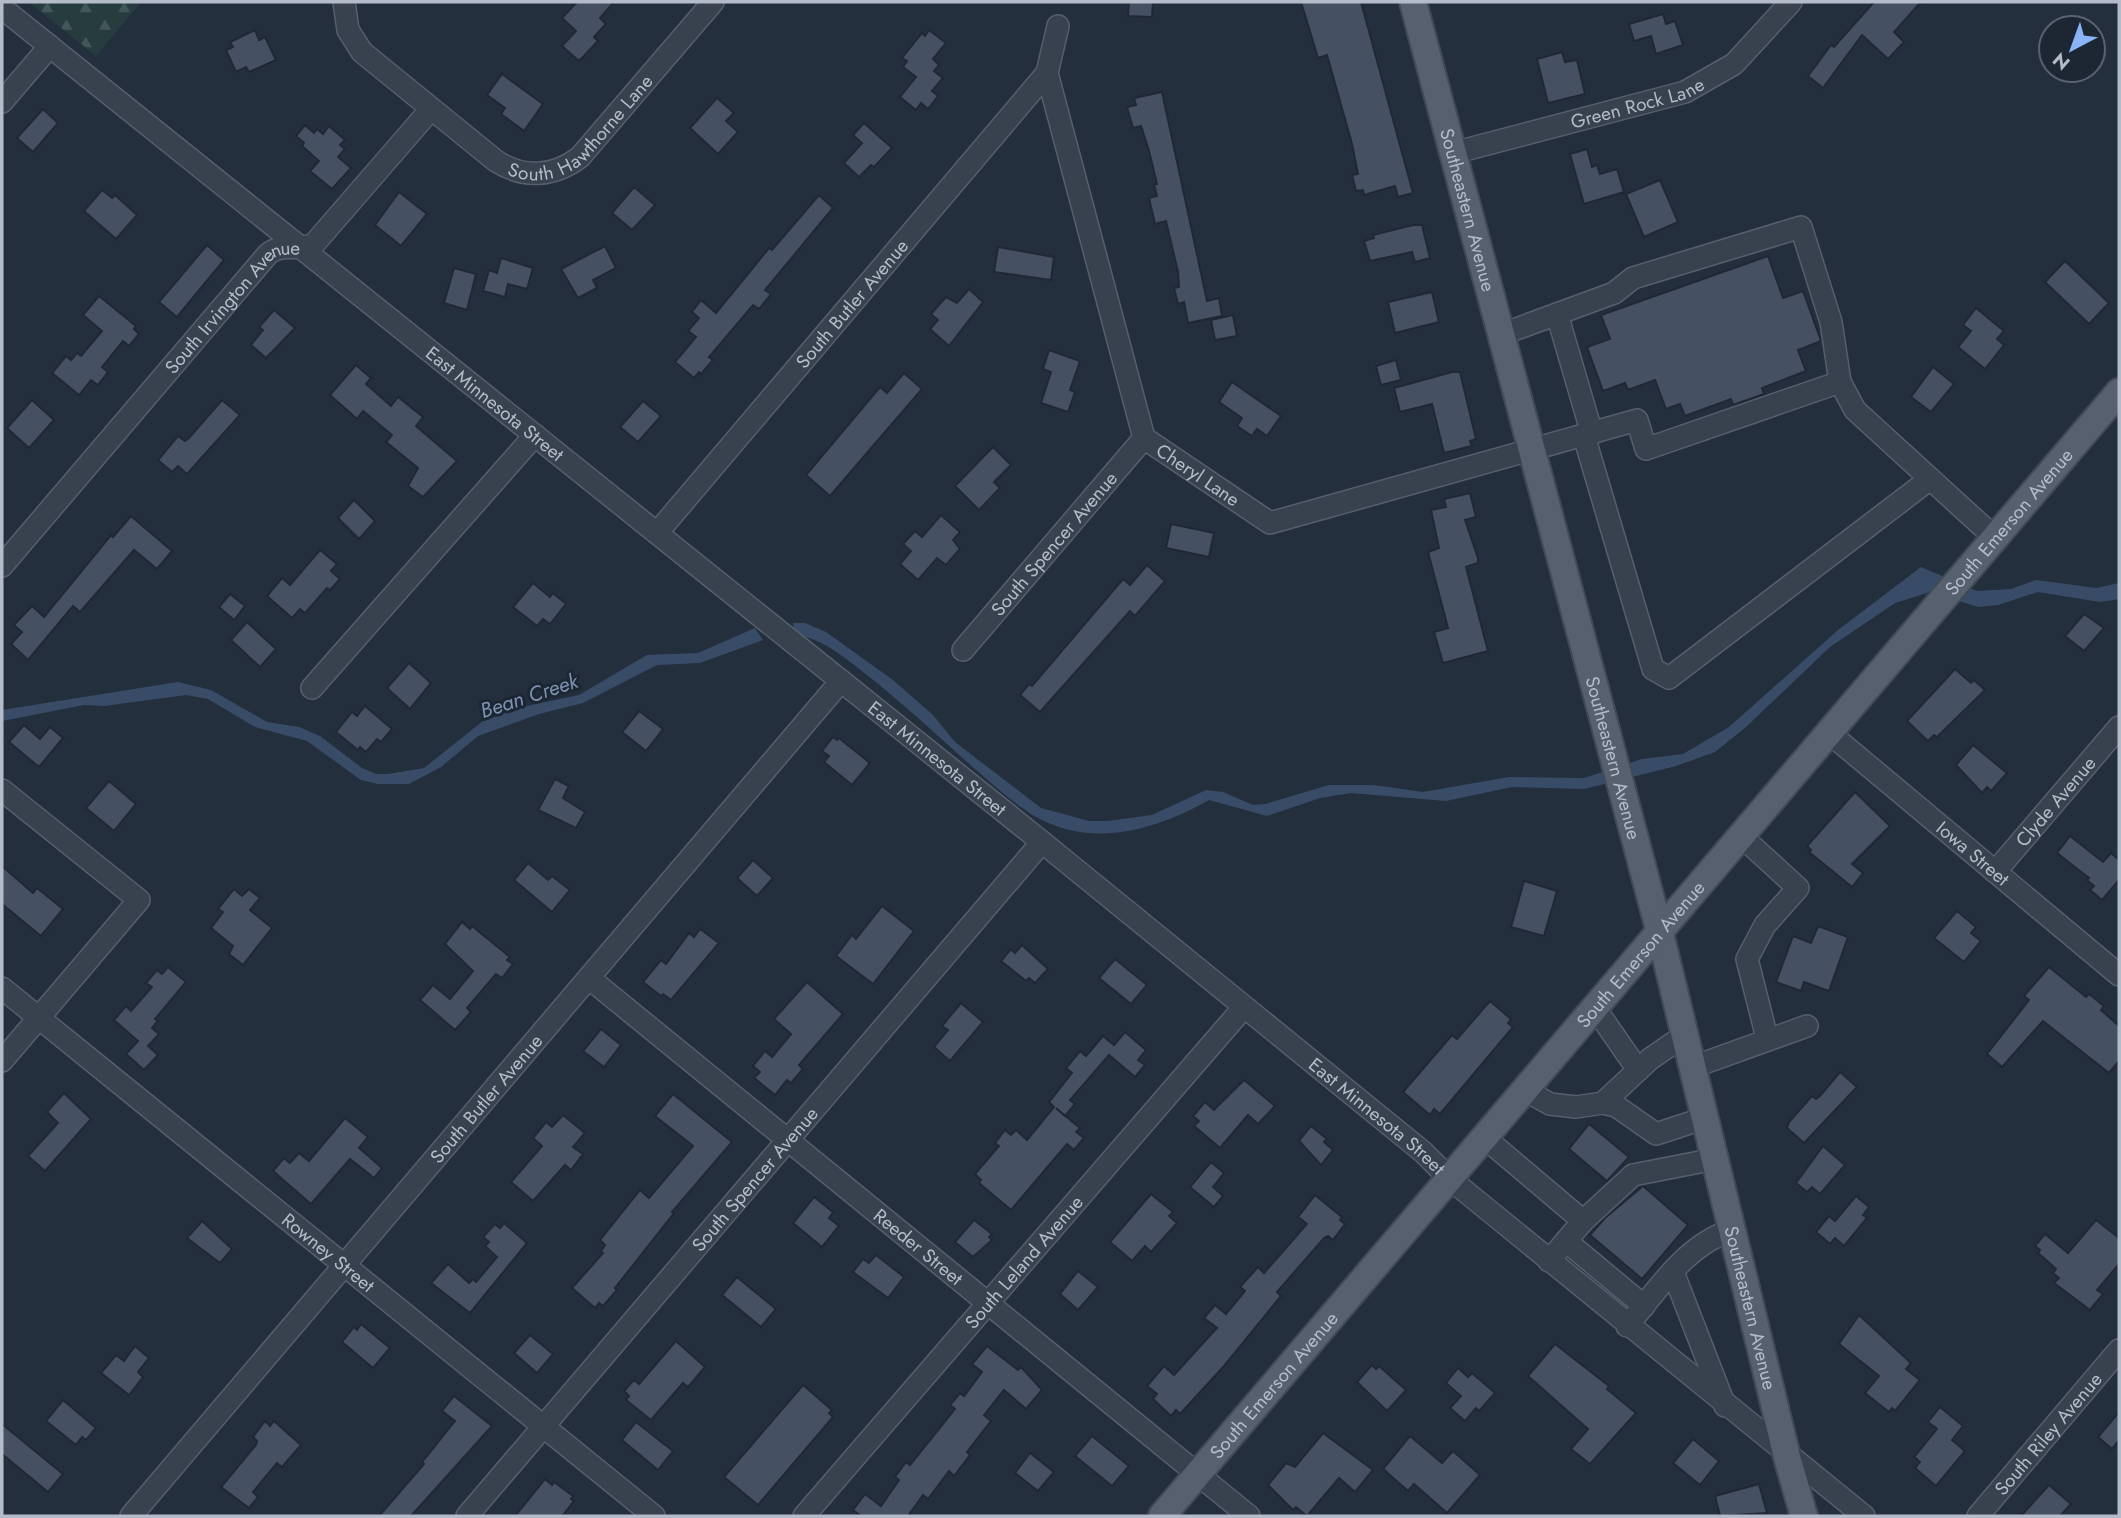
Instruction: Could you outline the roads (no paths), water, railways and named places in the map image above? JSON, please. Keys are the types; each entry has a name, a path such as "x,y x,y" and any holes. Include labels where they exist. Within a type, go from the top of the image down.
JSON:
{"main road":[{"name":"Southeastern Avenue","path":"1413,2 1660,933 1787,1457 1804,1516"},
{"name":"South Emerson Avenue","path":"1162,1516 2119,391"}],"street":[{"path":"344,2 345,21 356,45 431,109"},
{"name":"South Hawthorne Lane","path":"431,109 504,166 520,173 557,170 580,157 713,2"},
{"name":"Green Rock Lane","path":"1453,153 1694,88 1749,51 1791,2"},
{"name":"East Minnesota Street","path":"2,8 1042,842 1423,1152 1450,1179 1627,1326 1787,1457 1864,1516"},
{"path":"1047,73 1058,26"},
{"path":"2,102 50,46"},
{"name":"Cheryl Lane","path":"1047,73 1144,438 1270,523 1531,452 1637,420 1646,449 1840,382"},
{"name":"South Butler Avenue","path":"657,533 1047,73"},
{"name":"South Irvington Avenue","path":"2,566 268,254 282,247 303,250 320,240 431,109"},
{"path":"1500,335 1614,293 1633,278 1801,228 1831,322 1840,382 1855,410 1994,537"},
{"path":"1558,314 1588,435 1653,669 1669,678 1930,479"},
{"path":"312,688 535,435"},
{"name":"South Spencer Avenue","path":"963,650 1144,438"},
{"name":"South Butler Avenue","path":"131,1516 841,681"},
{"name":"Clyde Avenue","path":"1995,872 2117,729"},
{"name":"Iowa Street","path":"1828,732 2119,975"},
{"path":"2,790 139,900 2,1061"},
{"path":"1741,836 1798,888 1765,925 1746,959 1766,1038"},
{"name":"South Spencer Avenue","path":"467,1516 1042,842"},
{"name":"Reeder Street","path":"589,978 1249,1516"},
{"name":"Rowney Street","path":"2,988 653,1516"},
{"name":"South Leland Avenue","path":"804,1516 986,1302 1244,1007"},
{"path":"1595,1008 1638,1070"},
{"path":"1693,1066 1766,1038 1807,1026"},
{"path":"1603,1102 1638,1070 1685,1035"},
{"path":"1525,1090 1550,1104 1576,1107 1603,1102 1616,1106 1656,1134 1705,1118"},
{"path":"1485,1138 1583,1221"},
{"path":"1549,1261 1583,1221 1633,1175 1715,1158"},
{"path":"1627,1326 1695,1248 1713,1236 1732,1230"},
{"path":"1566,1241 1644,1306"},
{"path":"1673,1272 1725,1406"},
{"name":"South Riley Avenue","path":"1978,1516 2119,1350"}],"water":[{"path":"1921,567 1977,591 2011,589 2036,580 2096,588 2119,583 2119,599 2100,602 2038,592 1998,605 1978,607 1930,592 1895,603 1830,647 1746,727 1715,752 1676,766 1584,789 1512,787 1446,801 1351,793 1320,798 1267,816 1209,800 1149,826 1106,833 1085,833 1063,828 1024,810 850,662 824,644 795,635 793,623 805,623 826,632 893,680 933,715 955,742 1041,808 1089,821 1107,821 1152,815 1206,790 1223,792 1253,805 1329,785 1374,785 1423,792 1509,777 1584,778 1642,759 1683,754 1729,727 1838,630"},
{"path":"755,628 763,640 700,663 657,665 583,703 539,714 478,736 441,767 409,784 377,784 361,780 307,741 255,727 208,699 186,695 104,706 84,705 2,721 2,710 178,682 211,690 267,722 299,727 320,736 362,768 376,774 388,774 424,768 483,721 522,707 579,695 647,655 698,653"}],"water label":[{"name":"Bean Creek","path":"529,696"}]}
